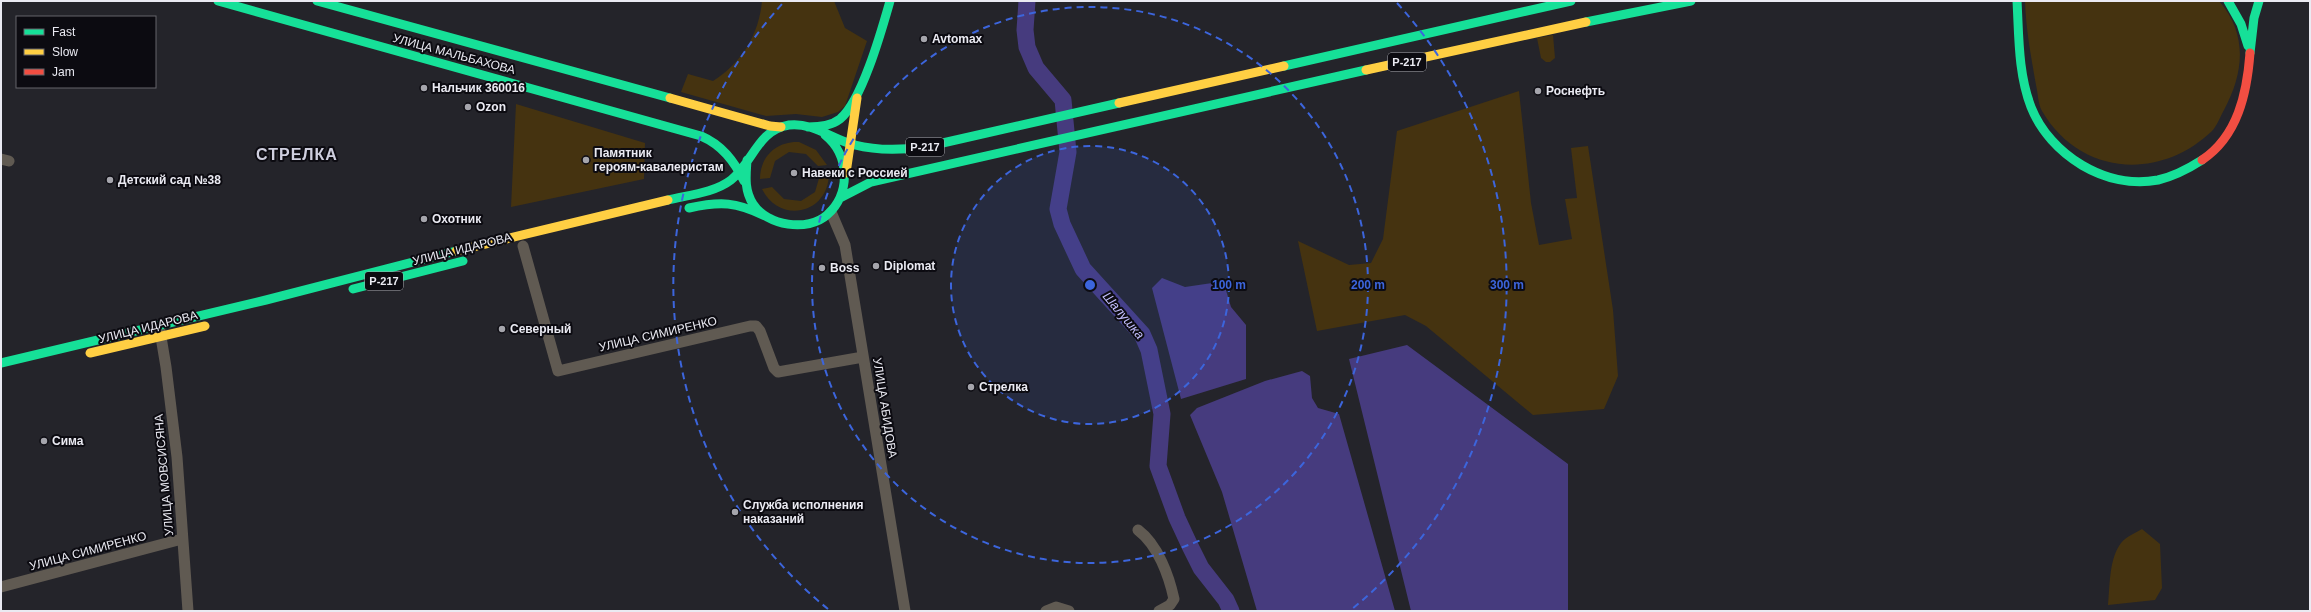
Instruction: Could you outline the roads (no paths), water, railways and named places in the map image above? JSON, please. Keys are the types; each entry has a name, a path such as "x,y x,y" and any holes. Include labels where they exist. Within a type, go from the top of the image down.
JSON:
{"main road":[{"name":"УЛИЦА МАЛЬБАХОВА","path":"218,1 694,133 717,144 739,171 746,185"},
{"name":"УЛИЦА МАЛЬБАХОВА","path":"317,1 770,126 781,127"},
{"path":"840,198 845,183 857,95 890,1"},
{"name":"Р-217","path":"851,144 884,149 915,148 999,131 1117,102 1333,56 1571,1"},
{"name":"Р-217","path":"677,210 711,202 733,202 743,205 784,225 806,225 819,220 830,212 840,198 871,182 1006,153 1532,32 1691,1"},
{"path":"2017,1 2024,80 2036,119 2052,142 2072,160 2095,173 2121,181 2149,182 2185,171 2206,157 2223,140 2236,121 2248,88 2250,51 2259,1"},
{"path":"2228,1 2241,24 2250,51"},
{"path":"808,127 821,127 832,123 845,114 857,95"},
{"name":"Р-217","path":"765,216 749,197 746,185 745,168 751,152 758,141 781,127 808,127 817,130 828,137 836,147 845,170 845,183"},
{"path":"817,130 851,144"},
{"name":"УЛИЦА ИДАРОВА","path":"1,363 158,324 266,300 377,270 710,190 732,179 751,152"},
{"name":"УЛИЦА ИДАРОВА","path":"345,291 474,258"},
{"name":"УЛИЦА ИДАРОВА","path":"84,355 216,323"}],"street":[{"name":"УЛИЦА АБИДОВА","path":"830,212 845,245 906,611"},
{"name":"УЛИЦА СИМИРЕНКО","path":"523,246 558,370 750,326 756,326 760,331 774,368 778,372 863,357"},
{"name":"УЛИЦА МОВСИСЯНА","path":"158,324 161,336 177,457 188,611"},
{"path":"1138,530 1148,538 1165,570 1172,591 1174,599 1170,605 1159,611"},
{"name":"УЛИЦА СИМИРЕНКО","path":"1,587 182,539"},
{"path":"1046,611 1056,608 1069,611"}],"waterway":[{"name":"Шалушка","path":"1027,1 1025,30 1027,47 1036,68 1063,100 1068,152 1058,209 1062,224 1083,269 1142,334 1149,350 1162,414 1158,466 1177,518 1201,568 1226,600 1231,611"}],"place":[{"name":"Avtomax","path":"924,39"},
{"name":"Нальчик 360016","path":"424,88"},
{"name":"Роснефть","path":"1538,91"},
{"name":"Ozon","path":"468,107"},
{"name":"Памятник героям-кавалеристам","path":"586,160"},
{"name":"Навеки с Россией","path":"794,173"},
{"name":"Детский сад №38","path":"110,180"},
{"name":"Охотник","path":"424,219"},
{"name":"Diplomat","path":"876,266"},
{"name":"Boss","path":"822,268"},
{"name":"Северный","path":"502,329"},
{"name":"Стрелка","path":"971,387"},
{"name":"Сима","path":"44,441"},
{"name":"Служба исполнения наказаний","path":"735,512"}],"district":[{"name":"СТРЕЛКА","path":"297,154"}]}
